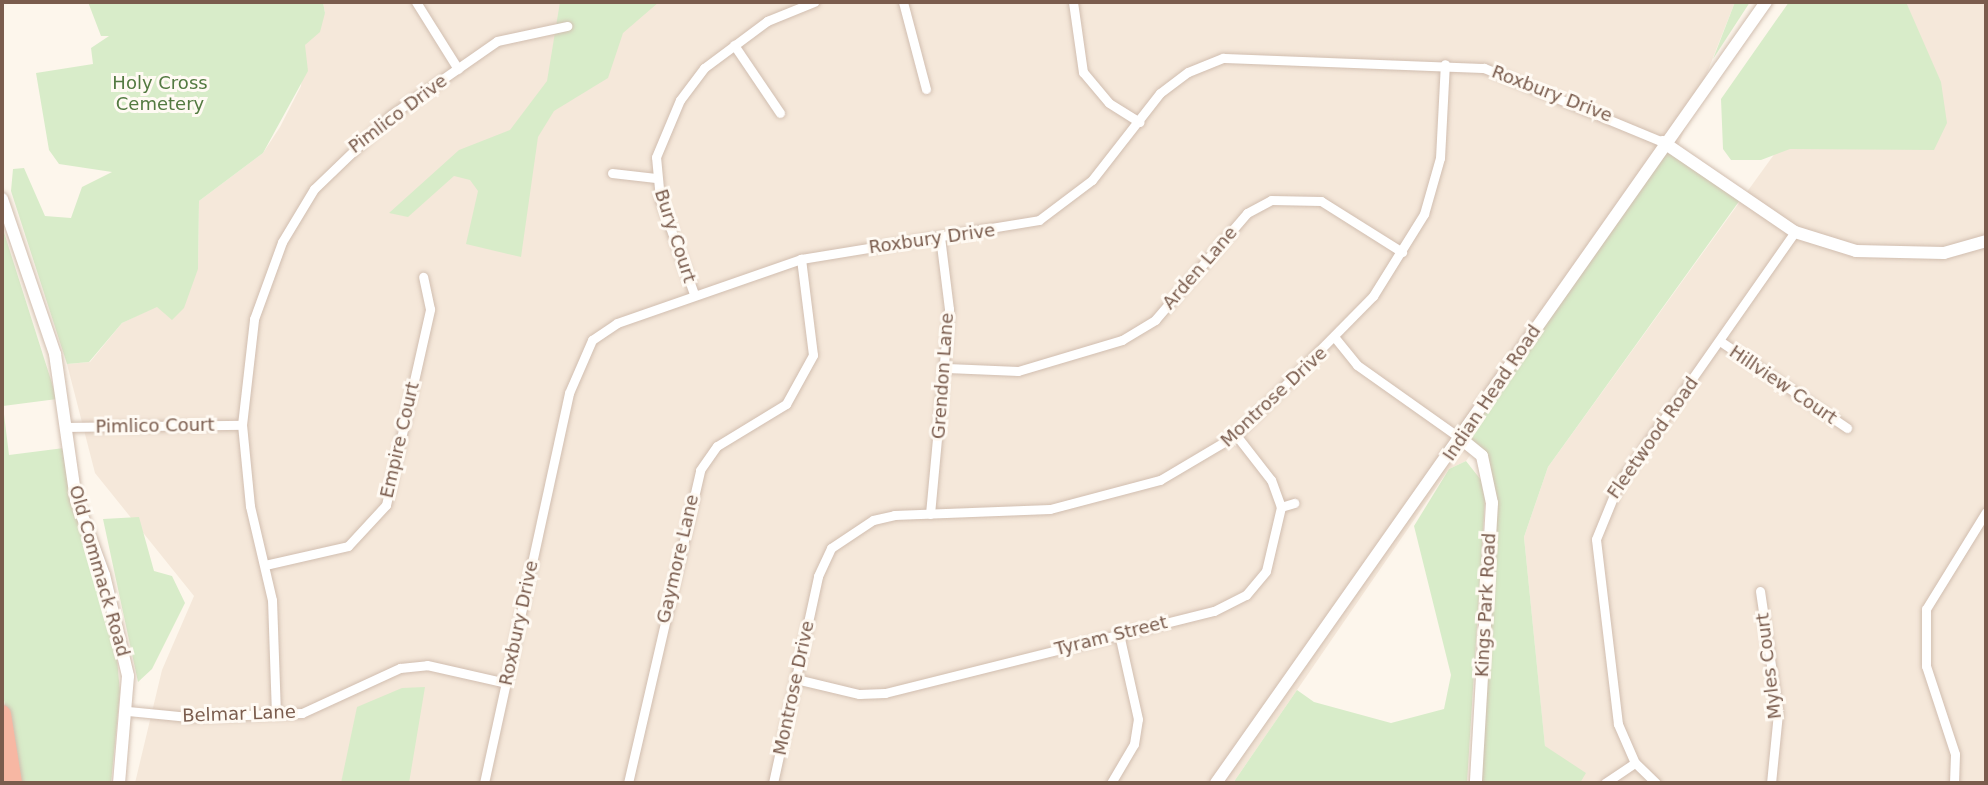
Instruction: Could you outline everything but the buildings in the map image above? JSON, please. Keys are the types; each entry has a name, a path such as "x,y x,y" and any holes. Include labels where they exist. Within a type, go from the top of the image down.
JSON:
{"highway":[{"path":"2,714 13,783"}],"street":[{"path":"416,2 458,68"},
{"path":"612,173 656,178 656,157 680,100 704,68 767,21 814,2"},
{"path":"903,2 926,89"},
{"path":"1073,2 1083,72 1108,103 1140,122"},
{"name":"Indian Head Road","path":"1216,783 1460,438 1663,142 1766,2"},
{"name":"Pimlico Drive","path":"276,714 265,565 250,506 242,425 254,319 282,242 340,160 458,68 497,41 567,26"},
{"path":"734,45 780,113"},
{"name":"Roxbury Drive","path":"484,783 578,367 592,340 617,323 801,259 1039,220 1092,180 1140,122 1160,93 1188,72 1223,58 1445,64 1517,76 1663,142"},
{"name":"Montrose Drive","path":"773,783 796,679 831,548 873,520 930,514 1050,509 1160,480 1236,435 1336,339 1402,252 1434,188 1445,64"},
{"path":"1663,142 1740,201 1795,232 1900,256 1986,241"},
{"name":"Bury Court","path":"656,178 694,294"},
{"name":"Old Commack Road","path":"2,199 55,354 68,427 76,499 120,636 128,711 119,783"},
{"name":"Arden Lane","path":"947,369 1018,371 1122,340 1154,320 1247,213 1270,200 1321,201 1402,252"},
{"name":"Fleetwood Road","path":"1656,783 1635,763 1618,724 1596,539 1619,483 1795,232"},
{"name":"Grendon Lane","path":"930,514 947,369 949,309 940,237"},
{"name":"Gaymore Lane","path":"628,783 701,470 717,446 786,404 813,355 801,259"},
{"name":"Empire Court","path":"265,565 348,546 386,505 430,309 423,277"},
{"path":"1336,339 1357,365 1460,438"},
{"name":"Hillview Court","path":"1720,341 1847,428"},
{"name":"Pimlico Court","path":"68,427 242,425"},
{"name":"Tyram Street","path":"796,679 859,694 885,693 1214,611 1246,595 1278,541 1281,507 1271,480 1236,435"},
{"name":"Kings Park Road","path":"1460,438 1482,456 1492,503 1476,783"},
{"path":"1281,507 1294,503"},
{"path":"1954,783 1955,754 1926,666 1926,609 1986,512"},
{"name":"Myles Court","path":"1760,591 1778,713 1771,783"},
{"path":"1111,783 1134,744 1138,719 1119,634"},
{"name":"Belmar Lane","path":"128,711 276,714 323,706 400,668 427,665 506,683"},
{"path":"1605,783 1635,763"}],"shaded area":[{"path":"323,2 1735,2 1665,179 1466,461 1449,469 1233,783 135,783 162,670 194,596 95,473 67,364 90,362 122,323 157,306 198,269 199,201 263,153 280,127 301,86 305,45 325,13"},
{"path":"1903,2 1986,2 1986,783 1569,783 1545,747 1524,537 1548,467 1783,142"}],"green space":[{"name":"Holy Cross Cemetery","path":"88,2 323,2 325,13 320,32 305,45 308,71 263,153 199,201 198,269 184,308 172,320 157,307 122,323 89,362 67,364 11,191 13,169 24,168 45,216 71,218 82,187 112,172 59,164 49,150 36,73 93,64 91,48 109,36 101,36"},
{"path":"560,2 659,2 623,33 608,78 554,111 538,137 521,257 466,244 478,191 470,180 454,176 408,217 389,213 459,150 510,130 547,81"},
{"path":"1735,2 1750,2 1713,59"},
{"path":"1789,2 1906,2 1941,82 1947,123 1934,150 1790,149 1761,160 1731,160 1723,149 1721,99"},
{"path":"1663,142 1740,200 1548,467 1524,537 1545,746 1586,773 1580,783 1481,783 1492,503 1482,456 1460,438"},
{"path":"2,226 57,399 3,406 9,455 64,448 72,498 116,647 120,692 111,783 19,783 2,689"},
{"path":"1466,461 1481,480 1485,500 1467,783 1233,783 1297,690 1314,702 1391,723 1444,709 1451,675 1414,526 1449,469"},
{"path":"139,517 154,571 172,576 185,603 152,669 138,682 103,519"},
{"path":"425,687 409,783 341,783 357,707 402,688"}]}
